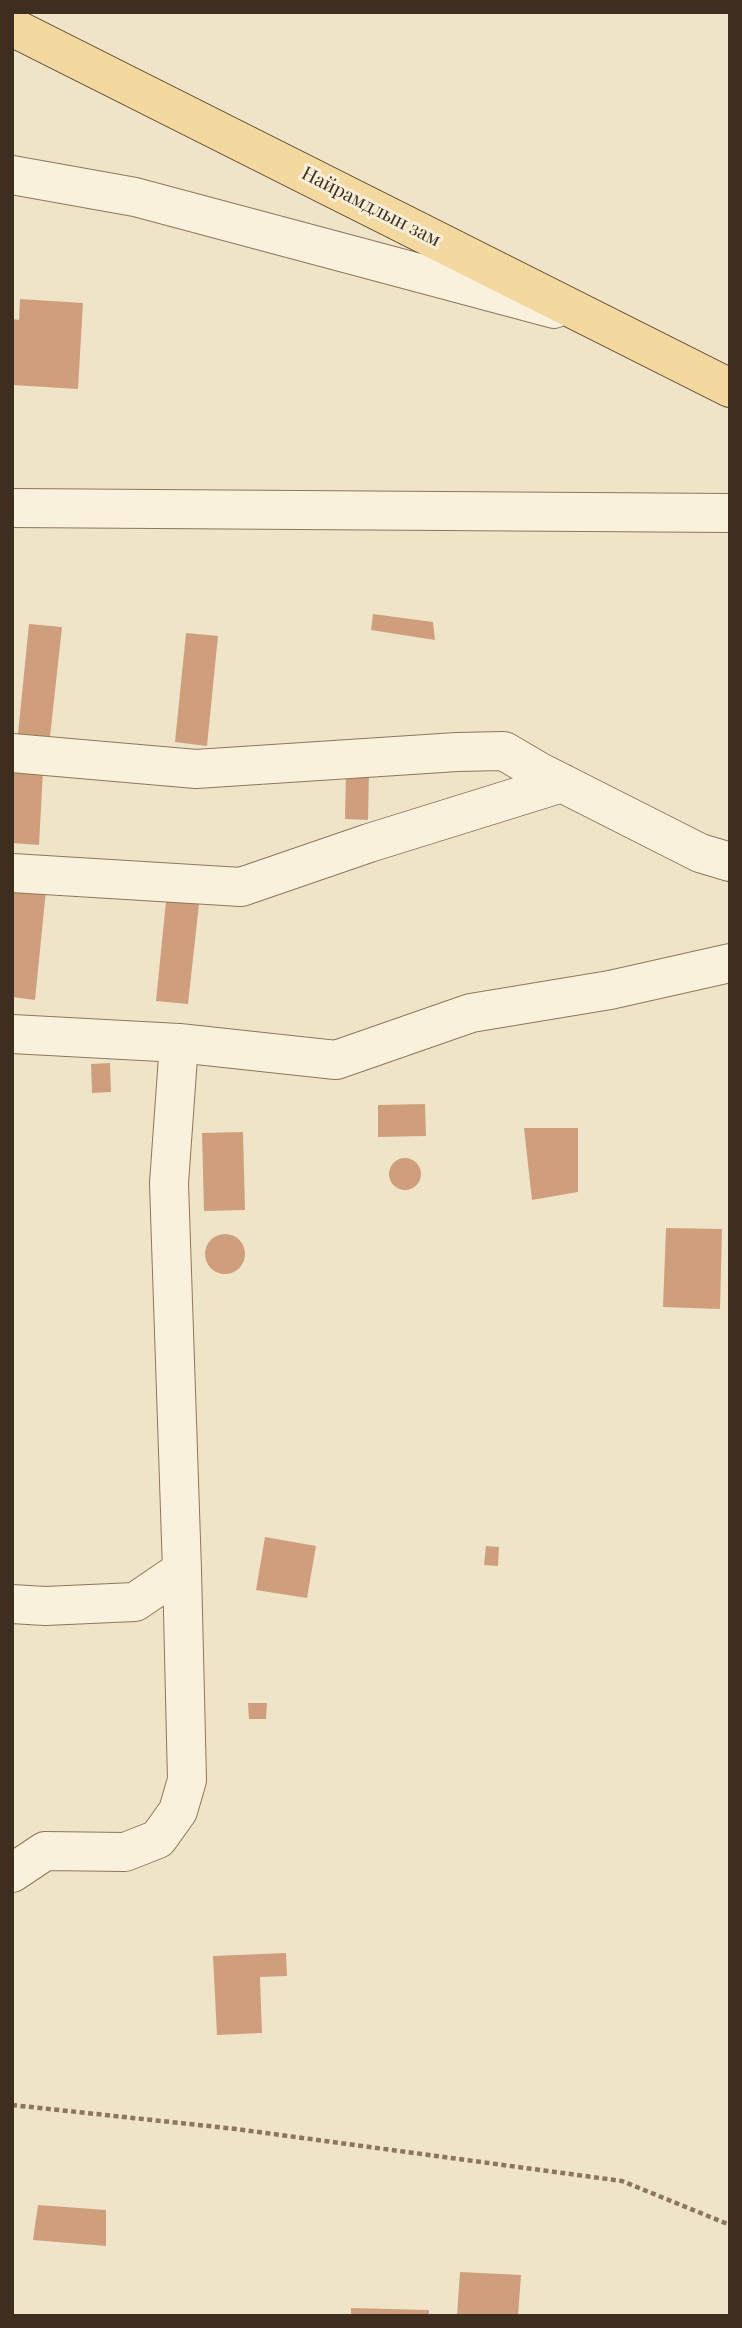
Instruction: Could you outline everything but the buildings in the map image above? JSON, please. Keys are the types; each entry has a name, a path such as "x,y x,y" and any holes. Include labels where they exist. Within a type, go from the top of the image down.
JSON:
{"main road":[{"name":"Найрамдлын зам","path":"12,27 730,388"}],"street":[{"path":"12,175 135,197 600,321"},
{"path":"12,508 730,513"},
{"path":"12,753 196,769 503,751 700,853 730,862"},
{"path":"12,873 241,887 369,843 562,783"},
{"path":"12,1034 179,1043 336,1060 471,1013 610,990 730,963"},
{"path":"12,1873 45,1852 125,1852 158,1839 178,1811 187,1780 169,1183 179,1043"},
{"path":"12,1604 46,1606 135,1602 182,1570"}],"path":[{"path":"12,2105 236,2129 622,2181 730,2225"}]}
